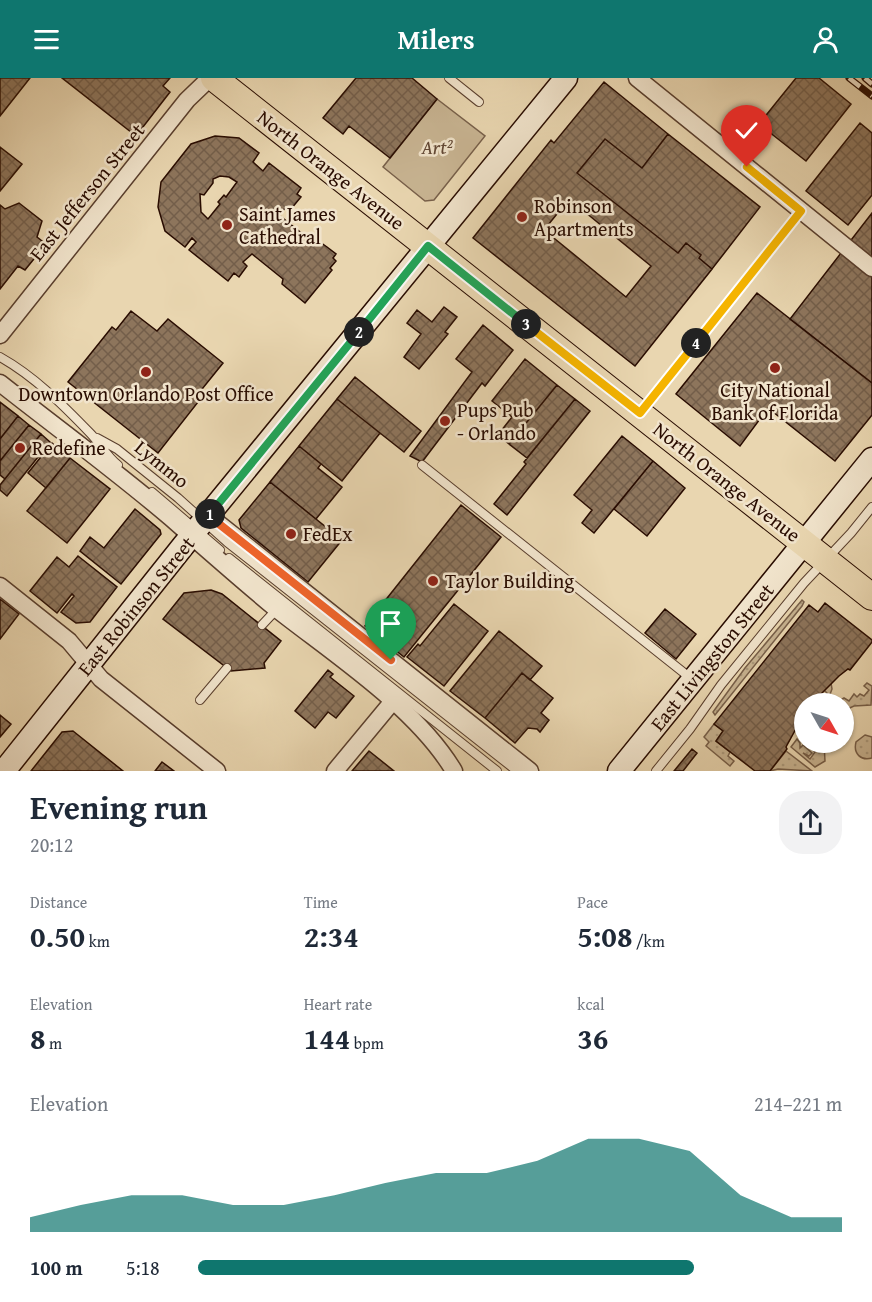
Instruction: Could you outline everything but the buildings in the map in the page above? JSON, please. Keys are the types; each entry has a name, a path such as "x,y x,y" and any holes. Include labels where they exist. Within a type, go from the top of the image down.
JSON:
{"main road":[{"name":"North Orange Avenue","path":"212,78 872,597"},
{"name":"East Robinson Street","path":"4,771 200,526 566,78"},
{"name":"East Livingston Street","path":"620,771 872,459"}],"street":[{"name":"East Jefferson Street","path":"0,335 187,100 212,78"},
{"path":"637,78 872,268"},
{"path":"0,383 161,510 200,526 530,771"},
{"path":"200,526 276,609 393,701 422,729 454,771"},
{"path":"0,586 69,641 101,679 218,771"},
{"path":"335,771 393,701"}],"lane":[{"path":"449,78 479,102"},
{"path":"640,413 801,211"},
{"name":"Lymmo","path":"0,357 16,366 45,390 92,434 117,449 178,498 232,561 497,771"},
{"path":"422,465 693,680"},
{"path":"656,771 804,583 872,507"},
{"name":"Lymmo","path":"200,526 227,542 516,771"},
{"path":"262,625 276,609"},
{"path":"200,700 227,668"}],"green space":[{"name":"Art²","path":"437,99 485,136 434,200 425,201 383,167"},
{"path":"802,600 804,602 802,606 715,715 713,712 745,668"},
{"path":"831,683 830,693 824,690"},
{"path":"867,683 872,686 871,705 854,706 854,694 857,697 860,694 864,696 869,690 864,686"},
{"path":"714,724 723,731 716,741 730,752 728,756 734,761 730,766 706,746 709,742 704,737"},
{"path":"865,735 872,737 872,758 868,759 859,756 855,746 856,742"},
{"path":"786,751 812,771 778,769 770,771"},
{"path":"798,753 803,753 810,759 814,753 825,753 825,761 815,767"}],"railway":[{"path":"849,78 872,96"},
{"path":"865,78 872,84"}],"place":[{"name":"Robinson Apartments","path":"522,217"},
{"name":"Saint James Cathedral","path":"227,225"},
{"name":"City National Bank of Florida","path":"775,368"},
{"name":"Downtown Orlando Post Office","path":"146,372"},
{"name":"Pups Pub - Orlando","path":"445,421"},
{"name":"Redefine","path":"20,448"},
{"name":"FedEx","path":"291,534"},
{"name":"Taylor Building","path":"433,581"}],"route":[{"path":"391,660 209,516 428,246 640,413 801,211 747,167"}]}
